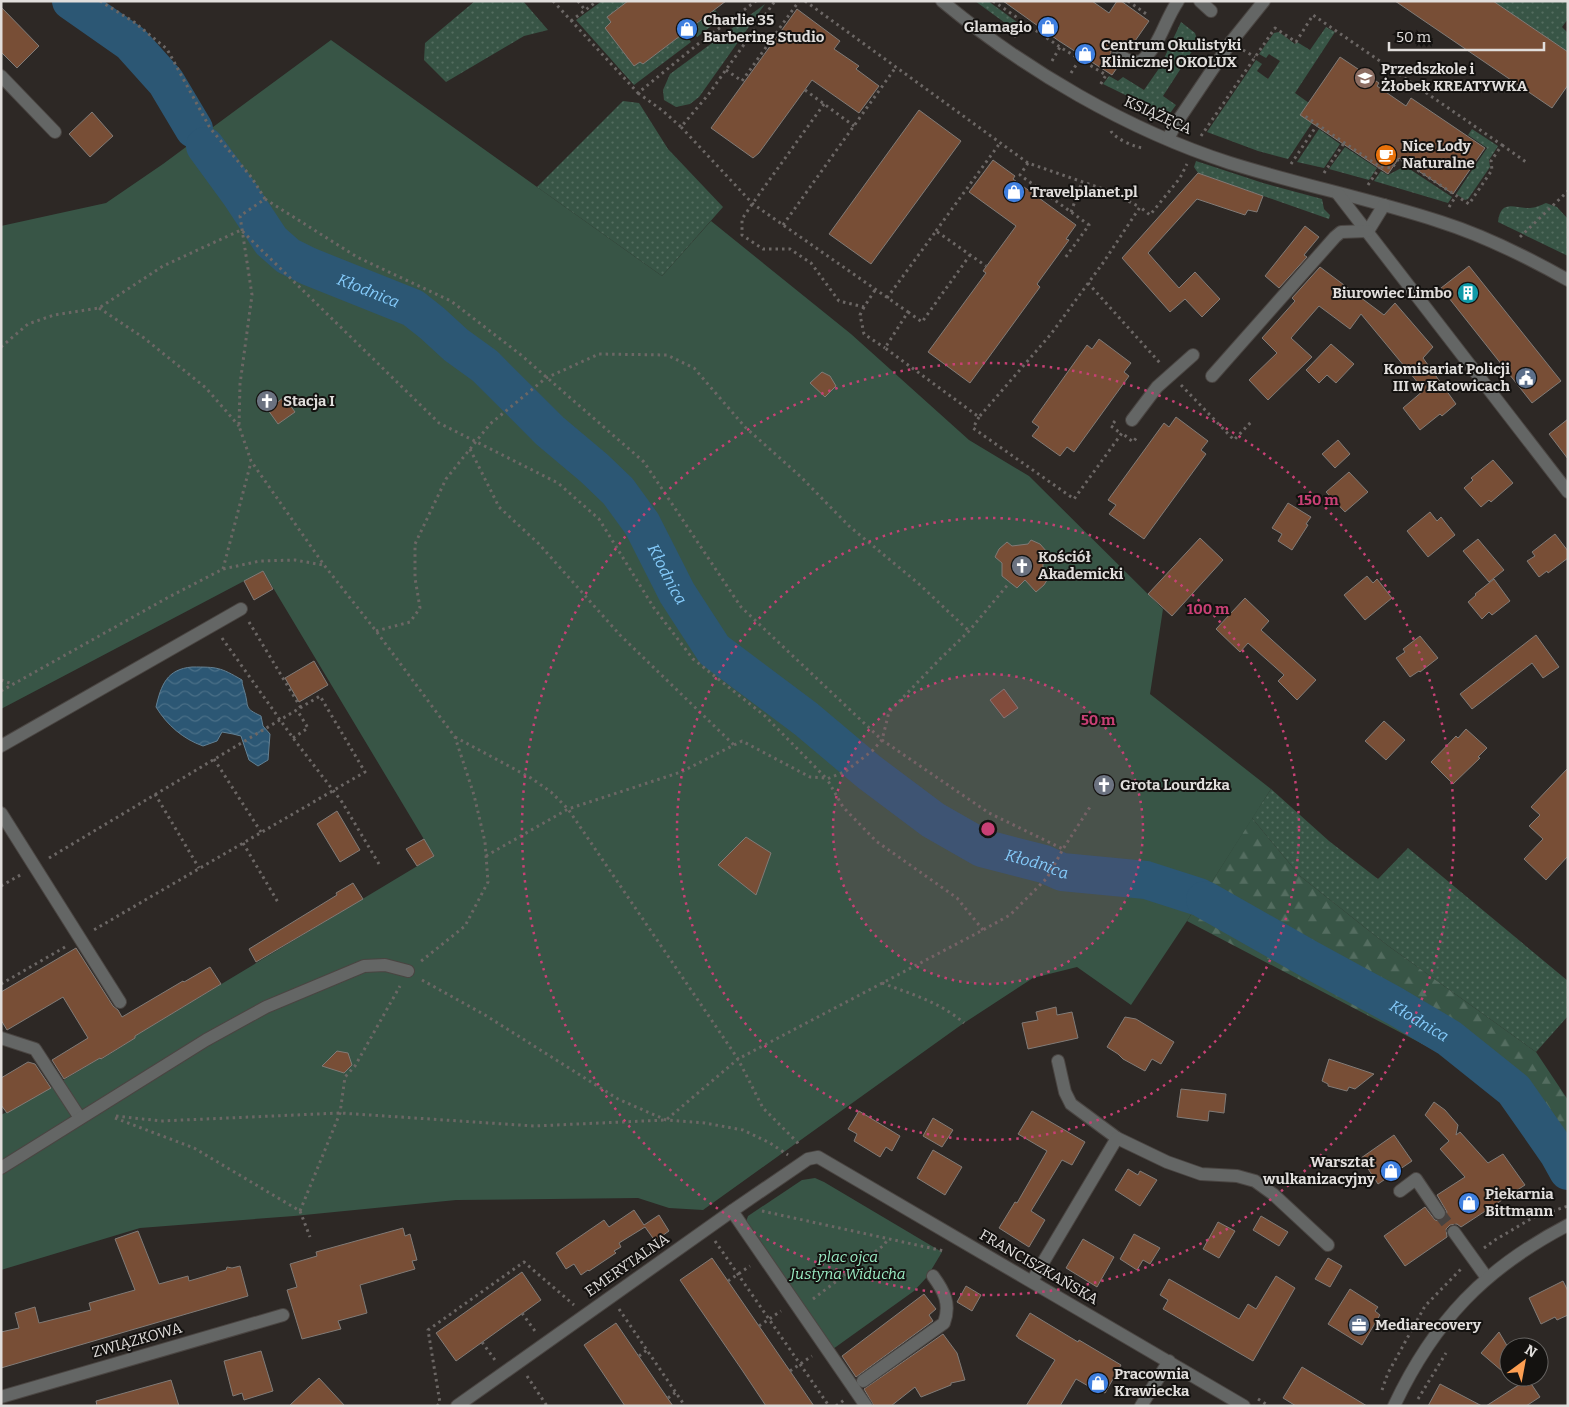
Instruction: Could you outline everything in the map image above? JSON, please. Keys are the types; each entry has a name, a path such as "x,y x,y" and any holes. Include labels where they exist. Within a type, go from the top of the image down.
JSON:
{"street":[{"name":"KSIĄŻĘCA","path":"942,1 971,25 1033,68 1100,106 1168,139 1228,162 1443,222 1526,257 1568,280"},
{"path":"1118,55 1130,61 1140,62 1147,57 1154,48 1178,1"},
{"path":"1200,1 1211,12"},
{"path":"1168,139 1175,125 1231,42 1264,1"},
{"path":"1,76 56,132"},
{"path":"1338,194 1568,492"},
{"path":"1368,231 1384,206"},
{"path":"1212,376 1335,237 1342,232 1368,231"},
{"path":"1132,420 1157,387 1193,355"},
{"path":"1,746 242,609"},
{"path":"1,814 120,1002"},
{"path":"1,1168 206,1040 266,1007 364,966 385,965 408,971"},
{"path":"1,1038 35,1049 80,1118"},
{"path":"1058,1061 1065,1092 1071,1104 1117,1138 1167,1162 1201,1174 1237,1176 1255,1181 1273,1194 1328,1245"},
{"path":"1032,1281 1117,1138"},
{"name":"EMERYTALNA","path":"457,1406 586,1314 735,1216 813,1158"},
{"name":"FRANCISZKAŃSKA","path":"813,1158 1032,1281 1244,1406"},
{"path":"1400,1191 1416,1179 1439,1213"},
{"path":"735,1216 866,1406"},
{"path":"1394,1406 1417,1362 1434,1336 1461,1302 1487,1278 1531,1245 1568,1225"},
{"path":"1454,1232 1487,1278"},
{"path":"863,1381 944,1322 948,1312 947,1302 933,1276"},
{"name":"ZWIĄZKOWA","path":"1,1397 282,1315"},
{"path":"1141,1406 1170,1362"}],"path":[{"path":"100,1 134,22 167,49 210,128 252,178 265,199 357,256 451,301 521,356 644,462 741,607 882,740 989,813 1063,849"},
{"path":"552,1 638,93 681,127 753,204 922,322 970,255"},
{"path":"578,1 585,10"},
{"path":"570,21 597,1"},
{"path":"638,93 698,44 756,1"},
{"path":"681,127 726,70 775,1"},
{"path":"726,70 742,81 799,1"},
{"path":"805,1 1028,163 1106,190 1140,207 1150,215"},
{"path":"993,1 1060,48 1106,75 1098,88"},
{"path":"1128,1 1148,16"},
{"path":"1189,160 1192,162 1201,136 1275,28 1296,42 1313,15 1526,162"},
{"path":"1014,37 1024,23"},
{"path":"1052,61 1060,48"},
{"path":"1071,73 1080,59"},
{"path":"783,225 896,67"},
{"path":"805,90 854,126"},
{"path":"824,104 742,219 742,235 763,249 790,249 811,263 839,301 864,307"},
{"path":"1302,114 1380,167 1392,168 1399,158 1469,204 1492,170 1491,162 1502,146"},
{"path":"1290,165 1317,125"},
{"path":"887,298 1000,143"},
{"path":"1323,174 1344,143"},
{"path":"1028,163 1020,175 1089,225 1065,258"},
{"path":"1368,185 1380,167"},
{"path":"1071,212 1082,182"},
{"path":"1519,237 1568,191"},
{"path":"1448,208 1456,196"},
{"path":"265,199 240,216 252,295 240,384 239,426 251,461 324,565 455,737 474,794 485,842 488,882 465,926 408,971 355,1066 345,1077 340,1113 300,1211"},
{"path":"1122,433 1074,499 973,428 979,418 1051,334 1140,207"},
{"path":"1,347 28,324 54,315 99,308 163,266 241,230"},
{"path":"241,230 439,423 558,484 599,519 654,608 693,659 765,716 827,778 843,807 876,842 957,898 983,930"},
{"path":"936,231 986,266"},
{"path":"1088,282 1162,366"},
{"path":"875,290 860,315 864,334 979,418"},
{"path":"99,308 144,338 206,388 239,426"},
{"path":"885,348 908,312"},
{"path":"376,631 410,622 420,608 415,578 415,544 446,479 475,441 490,424 546,378 599,354 667,355 694,368 745,427 800,477 849,526 919,584 969,631"},
{"path":"1174,391 1194,374 1212,376"},
{"path":"1181,385 1234,440 1252,421"},
{"path":"1116,419 1111,426 1133,442 1139,434"},
{"path":"470,449 499,506 539,544 620,635 734,745"},
{"path":"223,568 251,461"},
{"path":"1,691 223,568 260,561 295,560 324,565"},
{"path":"486,856 568,809 681,772 742,741 810,777 827,778 846,771 872,751 882,740 889,712 969,631 1010,582"},
{"path":"242,609 308,728 293,738"},
{"path":"213,625 293,738 342,802 378,864"},
{"path":"1,680 14,684"},
{"path":"1,886 320,696 365,772 1,984"},
{"path":"455,737 531,778 552,792 568,809 738,1059 763,1108 813,1158"},
{"path":"214,759 261,832"},
{"path":"155,794 199,868"},
{"path":"666,1120 738,1059 1010,915 1047,878 1090,807"},
{"path":"243,843 279,904"},
{"path":"408,971 485,1015 618,1099 666,1120"},
{"path":"882,983 935,1003 951,1012 964,1023"},
{"path":"310,1238 300,1211 194,1148 110,1116 161,1120 340,1113 534,1126 666,1120 705,1123 743,1130 770,1143 788,1155 813,1158"},
{"path":"735,1216 754,1209 949,1252 941,1247"},
{"path":"709,1241 713,1238 829,1406"},
{"path":"758,1326 797,1306 884,1245 888,1239"},
{"path":"728,1281 763,1256"},
{"path":"436,1406 440,1403 428,1330 524,1262 586,1314"},
{"path":"617,1307 686,1406"},
{"path":"522,1313 545,1343"},
{"path":"482,1342 504,1372"},
{"path":"790,1371 826,1347"},
{"path":"639,1356 647,1350"},
{"path":"1414,1406 1447,1350"},
{"path":"524,1371 547,1406"},
{"path":"668,1398 676,1392"}],"green space":[{"path":"475,1 523,1 548,30 524,36 446,82 424,60 425,43"},
{"path":"602,1 628,1 607,17 611,22 605,28 634,66 640,62 643,64 684,33 691,42 634,85 576,20"},
{"path":"975,1 988,1 1017,22 1012,28"},
{"path":"1493,1 1568,1 1568,19 1562,27 1568,33 1568,52"},
{"path":"765,4 699,97 690,104 676,107 664,100 663,90 670,74"},
{"path":"715,10 722,18 697,37 691,28"},
{"path":"1181,22 1195,33 1198,42 1163,96 1176,105 1168,116 1103,84 1109,76 1118,81 1123,77 1144,90 1160,67"},
{"path":"1326,27 1335,32 1295,93 1309,103 1312,123 1288,159 1258,151 1207,132 1256,60 1262,64 1257,71 1268,79 1280,61 1269,54 1266,58 1259,54 1274,33 1279,32 1295,44 1297,42 1310,50"},
{"path":"331,40 662,276 711,221 851,334 969,440 1029,476 1163,609 1150,694 1271,789 1131,1005 1077,967 1033,978 961,1025 703,1210 669,1208 638,1198 456,1200 294,1216 140,1228 1,1270 1,1115 100,1058 102,1059 135,1038 135,1036 434,856 263,571 1,709 1,226 106,203 163,164"},
{"path":"623,101 639,103 668,149 723,207 662,276 537,187"},
{"path":"1319,129 1340,144 1324,168 1297,162"},
{"path":"1472,129 1498,146 1489,160 1490,167 1468,199 1465,200 1456,194 1487,148 1468,135"},
{"path":"1345,147 1377,168 1369,180 1329,169"},
{"path":"1196,161 1263,183 1322,199 1324,209 1330,215 1329,219 1198,173 1194,167"},
{"path":"1405,166 1452,197 1448,203 1374,181 1381,171 1388,175"},
{"path":"1546,203 1557,207 1568,219 1568,256 1498,222 1505,207 1532,208"},
{"path":"1271,789 1329,841 1378,879 1408,848 1568,981 1568,1016 1536,1052 1387,945 1300,876 1252,818"},
{"path":"1252,818 1300,876 1387,945 1536,1052 1568,1100 1568,1171 1514,1090 1466,1045 1434,1050 1187,921"},
{"name":"plac ojca Justyna Widucha","path":"815,1178 942,1252 927,1277 914,1291 833,1349 746,1222 748,1216 802,1180"}],"water":[{"path":"192,667 218,669 242,680 248,707 261,716 263,726 270,734 268,760 258,766 249,760 241,736 222,732 217,741 203,746 176,731 165,720 156,707 163,685 177,671"}],"building":[{"path":"628,1 726,1 643,64 640,62 634,66 605,28 611,22 607,17"},
{"path":"1003,1 1092,1 1109,13 1117,1 1121,1 1149,21 1128,51 1118,47 1111,51 1111,59 1119,65 1112,75 1059,41"},
{"path":"1395,1 1493,1 1568,52 1568,85 1552,108"},
{"path":"1,7 39,46 17,68 1,52"},
{"path":"797,9 840,41 834,49 859,66 856,69 879,86 859,113 812,80 759,153 753,158 711,128"},
{"path":"1340,57 1379,83 1377,86 1406,106 1411,98 1485,148 1453,194 1399,158 1388,174 1300,115"},
{"path":"919,110 961,141 871,264 829,234"},
{"path":"92,112 113,136 90,157 69,134"},
{"path":"993,160 1015,176 1013,179 1076,225 1066,239 1069,240 1037,284 1040,287 970,383 928,352 986,273 983,271 1016,226 969,192"},
{"path":"1198,173 1263,196 1257,212 1248,210 1245,215 1197,199 1148,253 1179,288 1195,272 1220,299 1202,317 1185,299 1170,312 1122,258"},
{"path":"1305,226 1319,237 1304,255 1307,257 1279,288 1265,276"},
{"path":"1469,266 1561,381 1532,403 1441,288"},
{"path":"1320,267 1384,315 1395,303 1433,347 1423,358 1456,404 1442,416 1440,414 1420,430 1403,408 1424,390 1361,314 1350,329 1319,306 1291,338 1312,357 1268,400 1249,380 1277,353 1262,338 1295,301 1292,298"},
{"path":"1099,339 1131,363 1124,372 1129,376 1074,452 1067,447 1060,456 1032,436 1039,427 1032,422 1087,345 1092,349"},
{"path":"1331,344 1354,364 1336,383 1327,375 1319,383 1306,370"},
{"path":"822,372 830,376 836,386 825,397 810,383"},
{"path":"284,397 295,412 278,424 268,410"},
{"path":"1176,417 1208,441 1201,450 1206,454 1144,539 1109,514 1116,505 1108,500 1164,423 1169,427"},
{"path":"1568,419 1568,459 1549,434"},
{"path":"1338,440 1350,454 1335,468 1322,454"},
{"path":"1493,460 1513,483 1491,502 1489,500 1481,507 1464,488 1473,480 1471,478"},
{"path":"1349,472 1368,492 1345,512 1326,492"},
{"path":"1288,503 1311,517 1292,550 1278,541 1282,534 1272,528"},
{"path":"1430,512 1437,521 1441,517 1455,535 1428,557 1407,531"},
{"path":"1555,534 1568,551 1568,558 1548,573 1547,571 1539,577 1527,561 1535,556 1532,552"},
{"path":"1200,538 1223,560 1172,616 1148,594"},
{"path":"1478,539 1504,570 1489,582 1463,551"},
{"name":"Kościół Akademicki","path":"1031,540 1040,544 1047,552 1043,557 1043,571 1049,577 1036,592 1025,580 1017,588 1002,576 1002,563 995,557 999,549 1007,542 1012,546 1028,544"},
{"path":"263,571 273,589 254,600 244,581"},
{"path":"1367,576 1373,583 1377,579 1392,598 1365,620 1344,595"},
{"path":"1494,579 1510,601 1492,615 1489,612 1482,619 1468,602"},
{"path":"1245,598 1269,621 1261,630 1316,680 1297,700 1278,681 1284,675 1248,643 1240,652 1216,629"},
{"path":"1536,635 1559,667 1543,678 1532,663 1472,709 1460,694"},
{"path":"1420,636 1438,658 1410,677 1396,658 1405,652 1403,649"},
{"path":"314,661 328,685 299,702 285,678"},
{"path":"1004,689 1018,708 1004,718 990,700"},
{"path":"1384,721 1405,740 1386,760 1365,741"},
{"path":"1466,729 1487,748 1478,757 1480,758 1453,784 1431,762 1456,736 1458,738"},
{"path":"1568,768 1568,856 1546,880 1524,859 1543,839 1529,826 1540,815 1531,807"},
{"path":"337,811 360,850 340,862 317,824"},
{"path":"746,837 771,853 756,895 718,865"},
{"path":"424,839 434,856 417,866 406,849"},
{"path":"353,883 363,899 256,962 249,949 337,895 336,893"},
{"path":"76,948 122,1017 210,967 221,984 101,1059 64,1079 52,1060 88,1038 63,997 7,1030 1,1020 1,992"},
{"path":"1056,1007 1057,1015 1072,1012 1078,1038 1028,1049 1022,1023 1038,1020 1036,1012"},
{"path":"1125,1017 1136,1019 1174,1042 1161,1064 1152,1059 1145,1071 1123,1059 1107,1047"},
{"path":"337,1051 348,1053 352,1065 344,1073 322,1066"},
{"path":"1329,1059 1374,1074 1355,1089 1349,1087 1347,1091 1328,1086 1328,1084 1322,1081"},
{"path":"28,1062 35,1064 51,1088 7,1113 1,1105 1,1078"},
{"path":"1181,1089 1226,1094 1224,1113 1209,1111 1208,1121 1177,1117"},
{"path":"1434,1102 1445,1110 1458,1125 1456,1135 1460,1132 1488,1163 1503,1154 1525,1185 1461,1227 1457,1224 1450,1225 1446,1229 1447,1237 1405,1266 1384,1236 1425,1207 1435,1220 1444,1219 1447,1212 1437,1195 1465,1177 1440,1149 1449,1141 1425,1115"},
{"path":"859,1111 900,1136 892,1151 886,1147 880,1157 854,1141 857,1134 848,1129"},
{"path":"1032,1111 1085,1142 1072,1165 1062,1160 1031,1211 1045,1220 1029,1247 999,1228 1015,1202 1017,1203 1047,1151 1018,1134"},
{"path":"933,1118 953,1130 942,1147 923,1136"},
{"path":"1394,1135 1412,1161 1378,1184 1361,1158"},
{"path":"933,1150 962,1167 945,1195 917,1178"},
{"path":"1128,1169 1138,1175 1140,1171 1157,1180 1140,1206 1115,1190"},
{"path":"634,1210 644,1225 659,1215 669,1231 655,1241 645,1227 619,1243 621,1247 614,1251 616,1253 589,1271 581,1275 574,1264 566,1269 556,1253 604,1220 609,1227"},
{"path":"1261,1216 1288,1232 1279,1246 1253,1230"},
{"path":"1218,1222 1235,1231 1219,1258 1203,1249"},
{"path":"403,1228 405,1236 410,1234 417,1260 412,1261 415,1269 360,1285 367,1313 338,1321 341,1329 302,1339 287,1290 297,1287 290,1264 317,1256 316,1252"},
{"path":"138,1231 159,1284 188,1276 189,1281 226,1270 227,1267 240,1266 248,1296 1,1368 1,1332 19,1328 15,1313 35,1307 39,1323 91,1310 89,1303 135,1290 115,1239"},
{"path":"1134,1234 1160,1248 1150,1264 1143,1260 1137,1270 1120,1259"},
{"path":"1083,1239 1114,1257 1097,1287 1066,1268"},
{"path":"712,1258 814,1406 766,1406 680,1280"},
{"path":"1328,1258 1342,1266 1330,1287 1315,1279"},
{"path":"522,1272 541,1300 456,1361 436,1333"},
{"path":"1276,1276 1295,1288 1253,1361 1163,1309 1168,1300 1160,1295 1169,1279 1239,1319 1248,1304 1256,1309"},
{"path":"1563,1281 1568,1291 1568,1315 1557,1320 1555,1317 1541,1324 1529,1298"},
{"path":"966,1286 981,1295 972,1311 957,1302"},
{"path":"1350,1289 1378,1307 1375,1311 1380,1315 1362,1345 1328,1324"},
{"path":"924,1294 936,1309 929,1315 933,1321 856,1377 842,1356"},
{"path":"1030,1313 1121,1365 1105,1393 1076,1379 1060,1406 1026,1406 1055,1360 1016,1336"},
{"path":"616,1323 673,1406 625,1406 584,1345"},
{"path":"1499,1332 1502,1337 1499,1337 1499,1368 1481,1353"},
{"path":"943,1334 957,1353 965,1380 951,1383 951,1385 921,1397 915,1387 891,1406 874,1406 864,1389"},
{"path":"261,1351 273,1391 244,1400 242,1393 233,1396 224,1361"},
{"path":"1302,1367 1367,1406 1296,1406 1283,1398"},
{"path":"319,1378 345,1406 289,1406 309,1387"},
{"path":"171,1380 179,1406 97,1406 96,1401"},
{"path":"1440,1384 1482,1406 1428,1406"},
{"path":"1516,1387 1533,1387 1540,1397 1526,1406 1486,1406"}],"waterway":[{"name":"Kłodnica","path":"71,1 131,43 166,82 194,129"},
{"name":"Kłodnica","path":"205,146 271,241 288,256 308,266 413,308 456,345 485,366 550,431 594,468 618,491 642,524 677,593 714,650 806,719 869,772 933,820 982,848 1044,864 1062,872 1146,880 1199,897"},
{"name":"Kłodnica","path":"1205,900 1449,1038 1514,1090 1558,1153 1568,1171"}],"tunnel":[{"path":"1439,1213 1454,1232"}],"place":[{"name":"Glamagio","path":"1048,27"},
{"name":"Charlie 35 Barbering Studio","path":"687,29"},
{"name":"Centrum Okulistyki Klinicznej OKOLUX","path":"1085,54"},
{"name":"Przedszkole i Żłobek KREATYWKA","path":"1365,78"},
{"name":"Nice Lody Naturalne","path":"1386,155"},
{"name":"Travelplanet.pl","path":"1014,192"},
{"name":"Biurowiec Limbo","path":"1468,293"},
{"name":"Komisariat Policji III w Katowicach","path":"1526,378"},
{"name":"Stacja I","path":"267,401"},
{"name":"Kościół Akademicki","path":"1022,566"},
{"name":"Grota Lourdzka","path":"1104,785"},
{"name":"Warsztat wulkanizacyjny","path":"1391,1171"},
{"name":"Piekarnia Bittmann","path":"1469,1203"},
{"name":"Mediarecovery","path":"1359,1325"},
{"name":"Pracownia Krawiecka","path":"1098,1383"}]}
